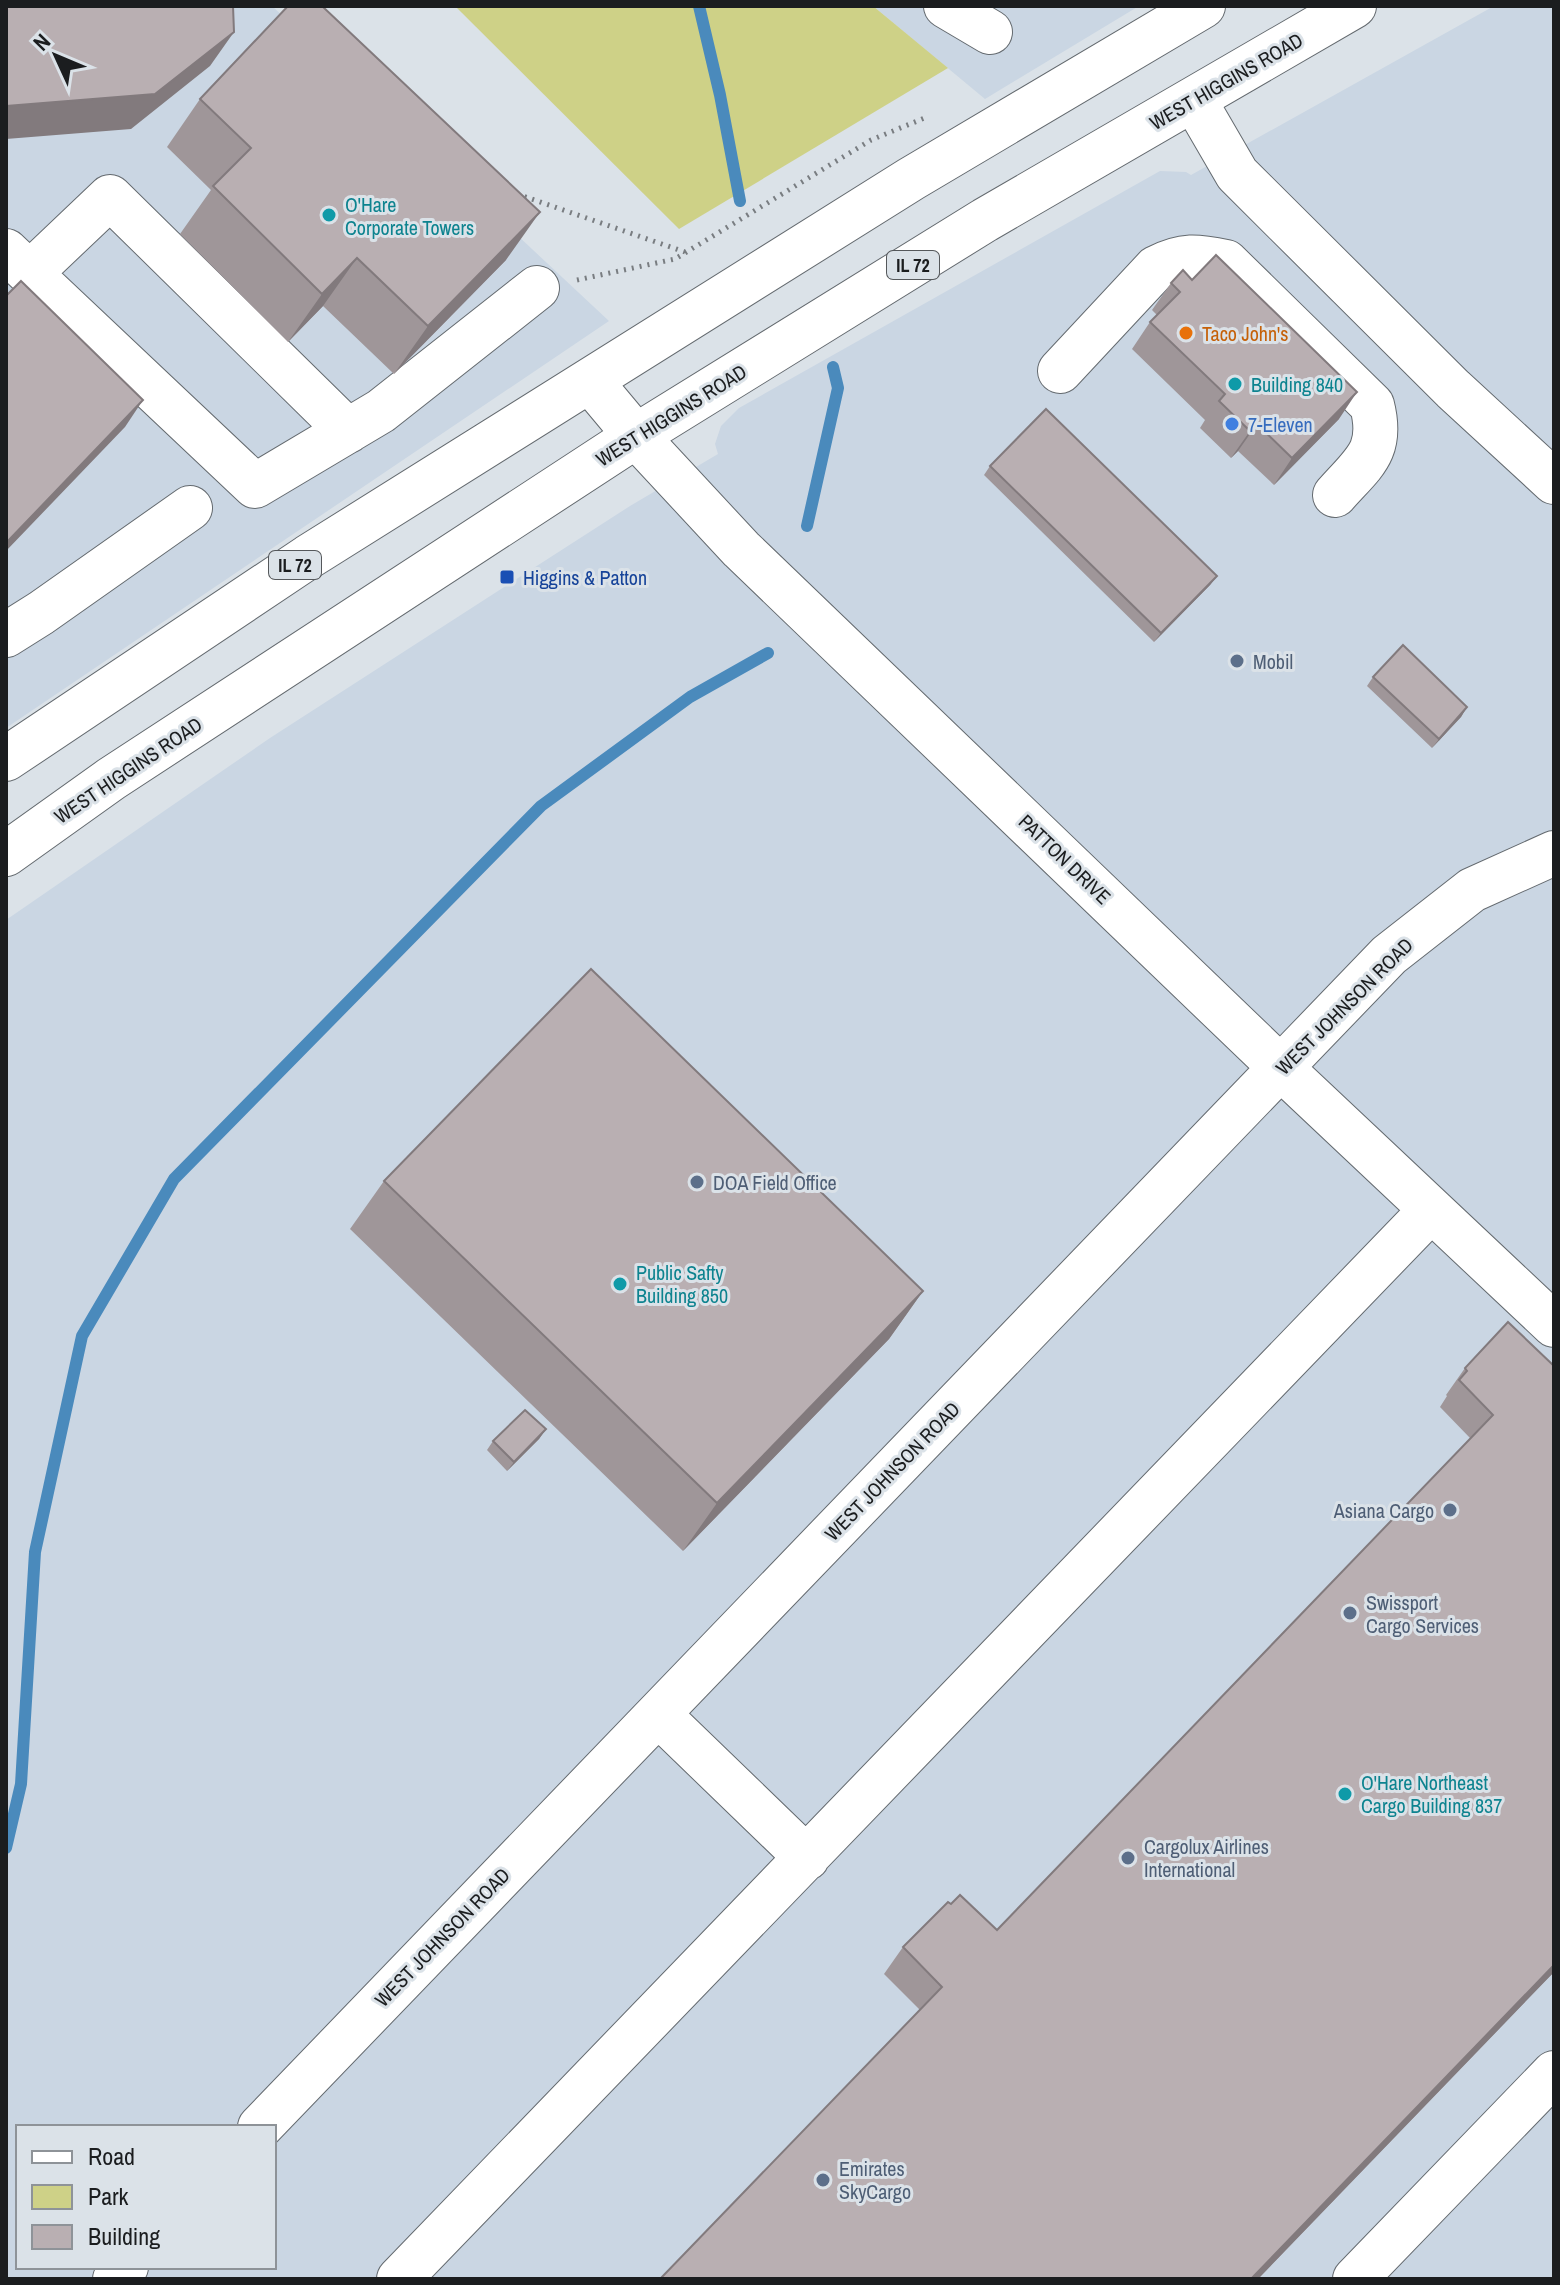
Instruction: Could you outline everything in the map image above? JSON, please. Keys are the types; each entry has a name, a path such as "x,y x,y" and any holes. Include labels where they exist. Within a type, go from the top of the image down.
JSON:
{"street":[{"path":"946,6 990,32"},
{"name":"IL 72","path":"6,759 308,557 911,179 1203,6"},
{"name":"WEST HIGGINS ROAD","path":"6,854 111,779 636,436 985,220 1354,6"},
{"path":"1194,100 1237,174 1453,389 1554,482"},
{"path":"348,431 110,197 18,262 255,486 348,431 381,411 537,288"},
{"path":"1060,371 1156,268 1174,259 1198,256 1226,262 1372,405 1378,426 1373,452 1335,495"},
{"name":"PATTON DRIVE","path":"590,381 636,436 741,549 1281,1068 1554,1325"},
{"path":"6,635 190,508"},
{"name":"WEST JOHNSON ROAD","path":"262,2125 1401,946 1472,890 1554,853"},
{"path":"399,2279 1431,1210"},
{"path":"658,1714 807,1858"},
{"path":"1355,2279 1554,2073"}],"path":[{"path":"537,288 675,259 871,140 939,112"},
{"path":"513,192 686,253"}],"shaded area":[{"path":"6,6 272,6 609,321 6,728"},
{"path":"873,6 1139,6 985,99"},
{"path":"1494,6 1554,6 1554,2279 6,2279 6,920 270,738 630,506 718,454 715,444 721,426 739,408 1160,171 1191,175"}],"green space":[{"path":"455,6 873,6 948,68 679,229"}],"building":[{"path":"6,6 233,6 234,32 155,94 6,106"},
{"name":"O'Hare Corporate Towers","path":"288,6 322,6 540,212 428,326 357,258 322,294 213,186 251,148 200,99"},
{"name":"Building 840","path":"1216,255 1357,392 1292,458 1257,424 1250,431 1219,401 1225,394 1150,322 1180,292 1171,283 1183,270 1192,280"},
{"path":"21,281 143,400 6,543 6,296"},
{"path":"1046,409 1217,576 1161,633 990,466"},
{"path":"1403,645 1467,707 1439,739 1373,677"},
{"name":"Public Safty Building 850","path":"591,969 923,1291 717,1503 384,1181"},
{"name":"O'Hare Northeast Cargo Building 837","path":"1508,1322 1554,1366 1554,1965 1251,2279 660,2279 942,1987 903,1947 948,1902 951,1904 960,1895 997,1930 1493,1415 1459,1380 1467,1371 1465,1368"},
{"path":"525,1410 546,1429 514,1462 493,1441"}],"waterway":[{"path":"699,6 740,201"},
{"path":"807,526 838,388 833,367"},
{"path":"6,1848 21,1784 35,1552 82,1336 174,1179 541,806 690,697 768,653"}],"place":[{"name":"O'Hare Corporate Towers","path":"329,215"},
{"name":"Taco John's","path":"1186,333"},
{"name":"Building 840","path":"1235,384"},
{"name":"7-Eleven","path":"1232,424"},
{"name":"Higgins & Patton","path":"507,577"},
{"name":"Mobil","path":"1237,661"},
{"name":"DOA Field Office","path":"697,1182"},
{"name":"Public Safty Building 850","path":"620,1284"},
{"name":"Asiana Cargo","path":"1450,1510"},
{"name":"Swissport Cargo Services","path":"1350,1613"},
{"name":"O'Hare Northeast Cargo Building 837","path":"1345,1794"},
{"name":"Cargolux Airlines International","path":"1128,1858"},
{"name":"Emirates SkyCargo","path":"823,2180"}]}
